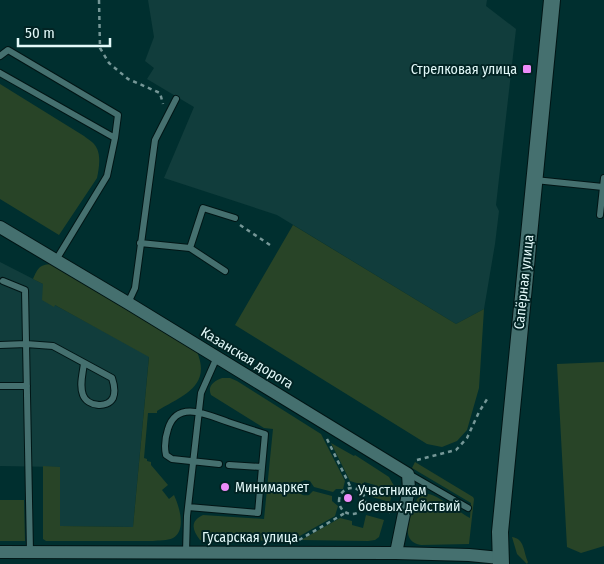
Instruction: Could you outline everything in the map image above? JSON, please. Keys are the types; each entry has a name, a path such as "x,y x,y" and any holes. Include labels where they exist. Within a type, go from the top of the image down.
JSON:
{"street":[{"name":"Сапёрная улица","path":"500,561 500,532 552,0"},
{"name":"Казанская дорога","path":"0,227 408,474"},
{"path":"396,553 409,489 408,474"},
{"name":"Гусарская улица","path":"0,552 30,552 87,558 186,552 204,558 366,558 396,553 469,555 500,561"}],"lane":[{"path":"0,56 8,50 118,115 107,176 56,260"},
{"path":"0,73 115,138"},
{"path":"128,303 134,288 154,140 176,99"},
{"path":"600,215 604,178"},
{"path":"534,180 603,187"},
{"path":"190,248 203,208 235,218"},
{"path":"140,243 190,248 224,271"},
{"path":"3,281 25,290 30,552"},
{"path":"0,344 53,346 112,378 115,388 113,399 107,404 98,405 91,403 83,397 81,384 84,363"},
{"path":"186,552 188,507 201,393 217,357"},
{"path":"0,386 27,386"},
{"path":"188,507 258,513 264,434 199,412 184,412 177,415 169,425 164,441 166,455 172,459 219,464"},
{"path":"229,465 262,467"},
{"path":"408,474 468,508"}],"path":[{"path":"99,0 100,48 109,63 128,79 160,93 167,116"},
{"path":"235,218 239,224 273,247"},
{"path":"418,460 456,450 467,438 478,412 489,396"},
{"path":"326,438 352,488"},
{"path":"352,488 356,488 362,493 365,501 363,509 353,515 345,513 340,506 339,498 344,491 352,488"},
{"path":"365,505 390,512"},
{"path":"296,541 345,513"}],"shaded area":[{"path":"148,0 487,0 486,6 516,29 496,205 499,211 484,309 456,324 277,215 164,178 194,107 147,79 154,68 145,61 154,37"},
{"path":"0,84 84,136 97,148 99,161 97,178 59,235 0,199"},
{"path":"293,225 456,324 484,309 479,388 467,430 457,441 442,447 427,444 235,325"},
{"path":"0,262 43,284 55,305 149,356 133,527 60,526 60,467 0,466"},
{"path":"51,264 197,352 201,364 200,374 192,389 157,411 157,413 148,413 144,458 151,462 151,465 168,485 162,490 169,499 174,495 180,511 180,529 173,538 153,541 46,541 43,539 43,466 60,467 60,526 133,527 149,357 55,305 54,307 42,300 43,284 33,279 39,268"},
{"path":"604,362 604,546 581,553 567,547 557,364"},
{"path":"222,378 230,378 237,381 321,434 345,481 343,489 336,489 333,492 314,487 310,481 305,480 300,482 298,490 303,495 309,495 313,491 332,496 332,501 338,506 335,516 291,541 200,540 195,533 194,523 203,515 264,519 273,429 264,428 211,395 210,389 212,384"},
{"path":"331,443 355,455 389,477 394,486 390,502 372,497 375,485 364,482 363,485 350,481"},
{"path":"415,462 473,497 469,544 421,545 410,538 408,526 417,499 420,496 428,494 437,497 470,518 471,503 412,468"},
{"path":"0,500 24,500 25,541 0,541"},
{"path":"366,515 384,520 379,537 375,540 301,540 340,518 352,521 352,525 363,528"},
{"path":"512,537 519,540 523,546 527,564 517,554"}],"place":[{"name":"Стрелковая улица","path":"527,69"},
{"name":"Минимаркет","path":"225,487"},
{"name":"Участникам боевых действий","path":"348,498"}]}
